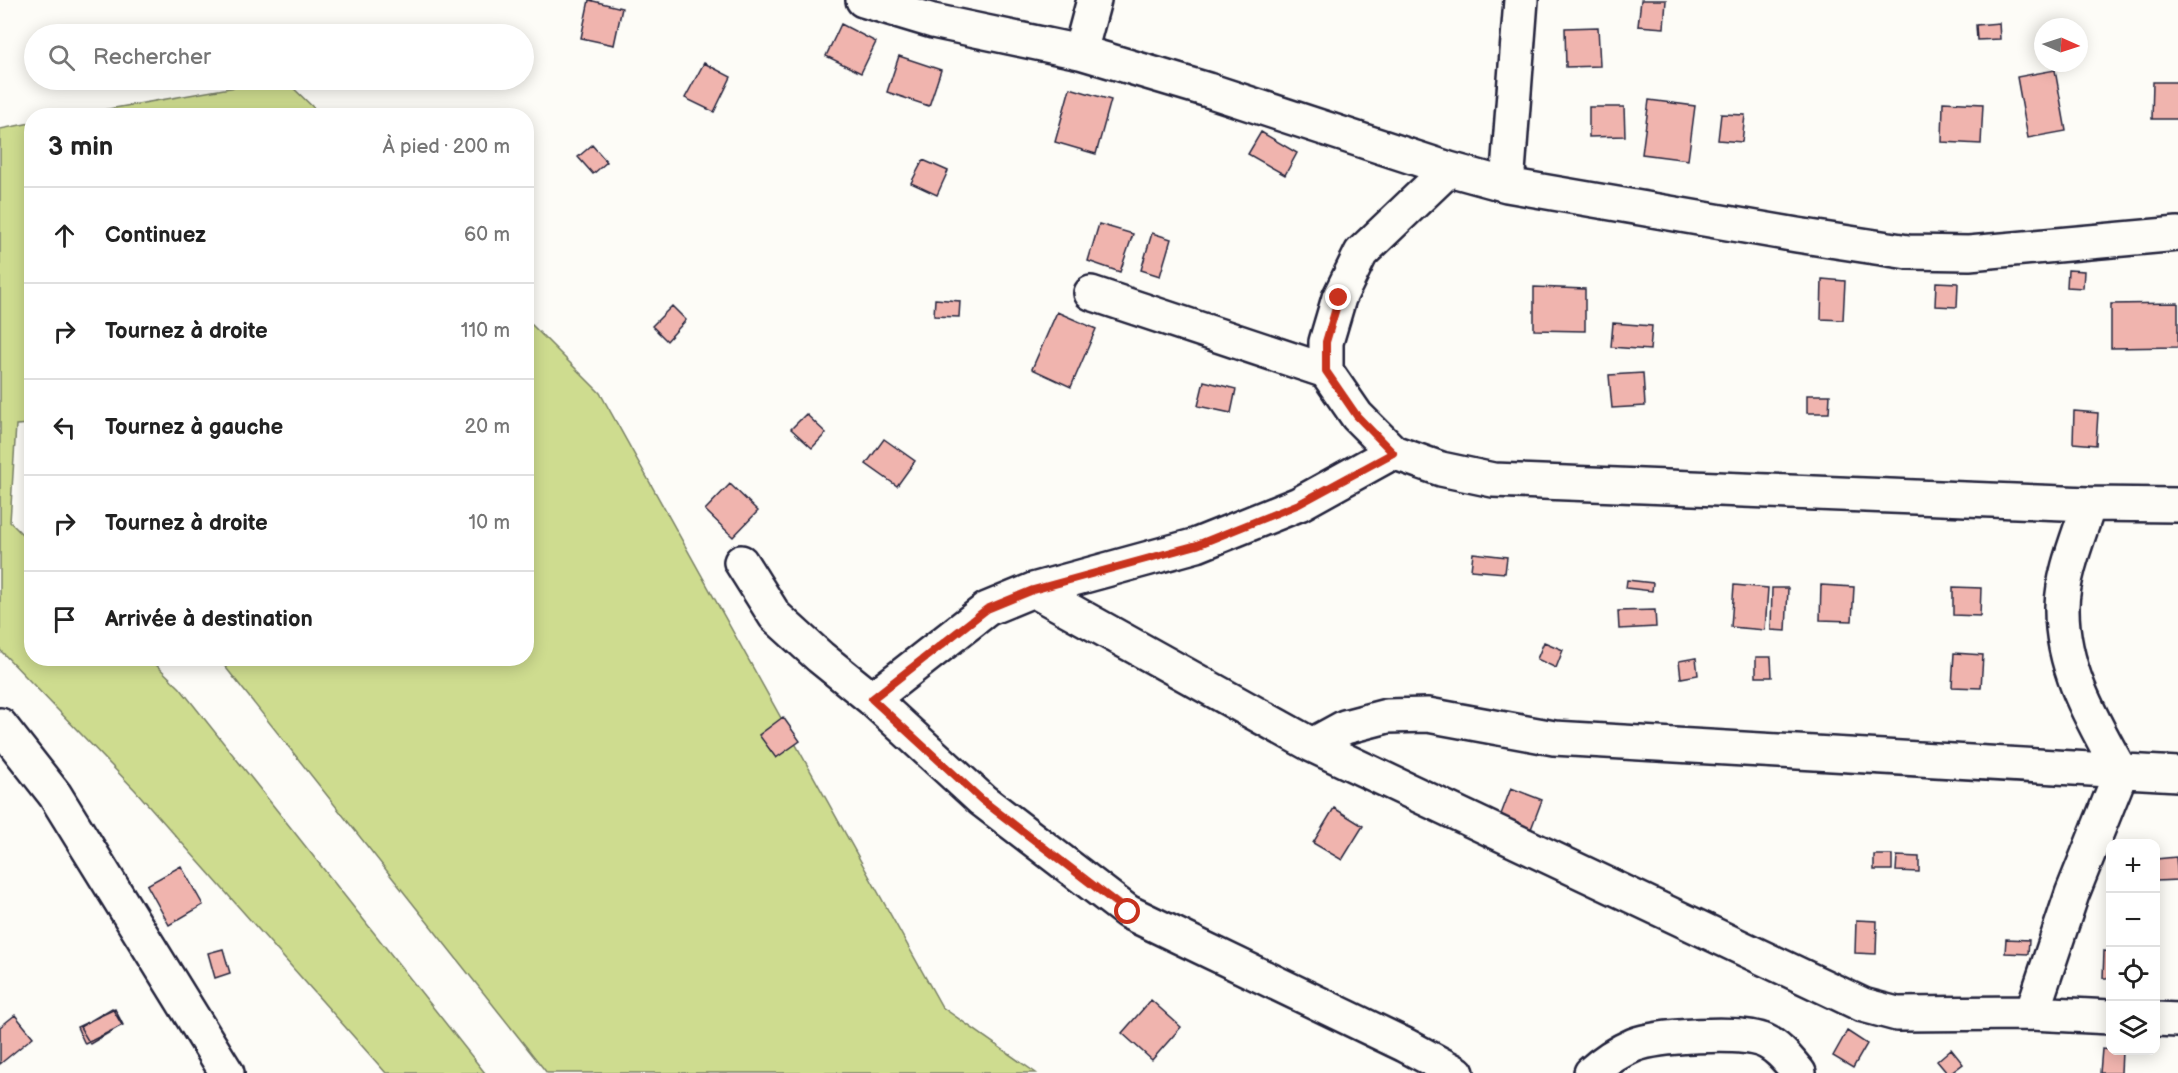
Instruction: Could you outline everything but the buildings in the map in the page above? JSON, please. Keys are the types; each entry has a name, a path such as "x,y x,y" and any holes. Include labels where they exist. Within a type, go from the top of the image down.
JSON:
{"street":[{"path":"863,0 933,21 1080,52 1208,90 1449,169 1508,185 1908,252 1969,253 2178,234"},
{"path":"1080,52 1094,0"},
{"path":"1508,185 1521,0"},
{"path":"1449,169 1361,253 1339,298 1326,342 1326,371 1357,416 1393,453 1441,469 1493,480 2089,504 2178,505"},
{"path":"1091,292 1326,371"},
{"path":"872,699 987,609 1033,590 1197,545 1299,504 1393,453"},
{"path":"2089,504 2069,568 2062,605 2065,645 2076,684 2090,716 2121,772"},
{"path":"741,562 775,616 820,657 872,699 982,800 1128,912 1404,1045 1457,1073"},
{"path":"1033,590 1312,745 1863,1005 1897,1014 2032,1013 2106,1017"},
{"path":"1312,745 1345,727 1387,716 1428,715 1554,738 2178,774"},
{"path":"0,725 55,795 227,1073"},
{"path":"2032,1013 2072,894 2121,772"},
{"path":"2160,1019 2178,1020"},
{"path":"1591,1073 1600,1064 1635,1045 1683,1036 1739,1036 1763,1040 1785,1056 1799,1073"}],"green space":[{"path":"218,90 295,90 314,108 114,108"},
{"path":"24,124 24,424 16,425 10,522 24,536 24,666 157,666 180,688 485,1073 386,1073 135,790 0,650 0,129"},
{"path":"534,327 600,393 942,1007 1036,1073 547,1073 225,666 534,666"}],"route":[{"path":"1128,912 982,800 872,699 987,609 1033,590 1197,545 1299,504 1393,453 1357,416 1326,371 1326,342 1339,298"}]}
